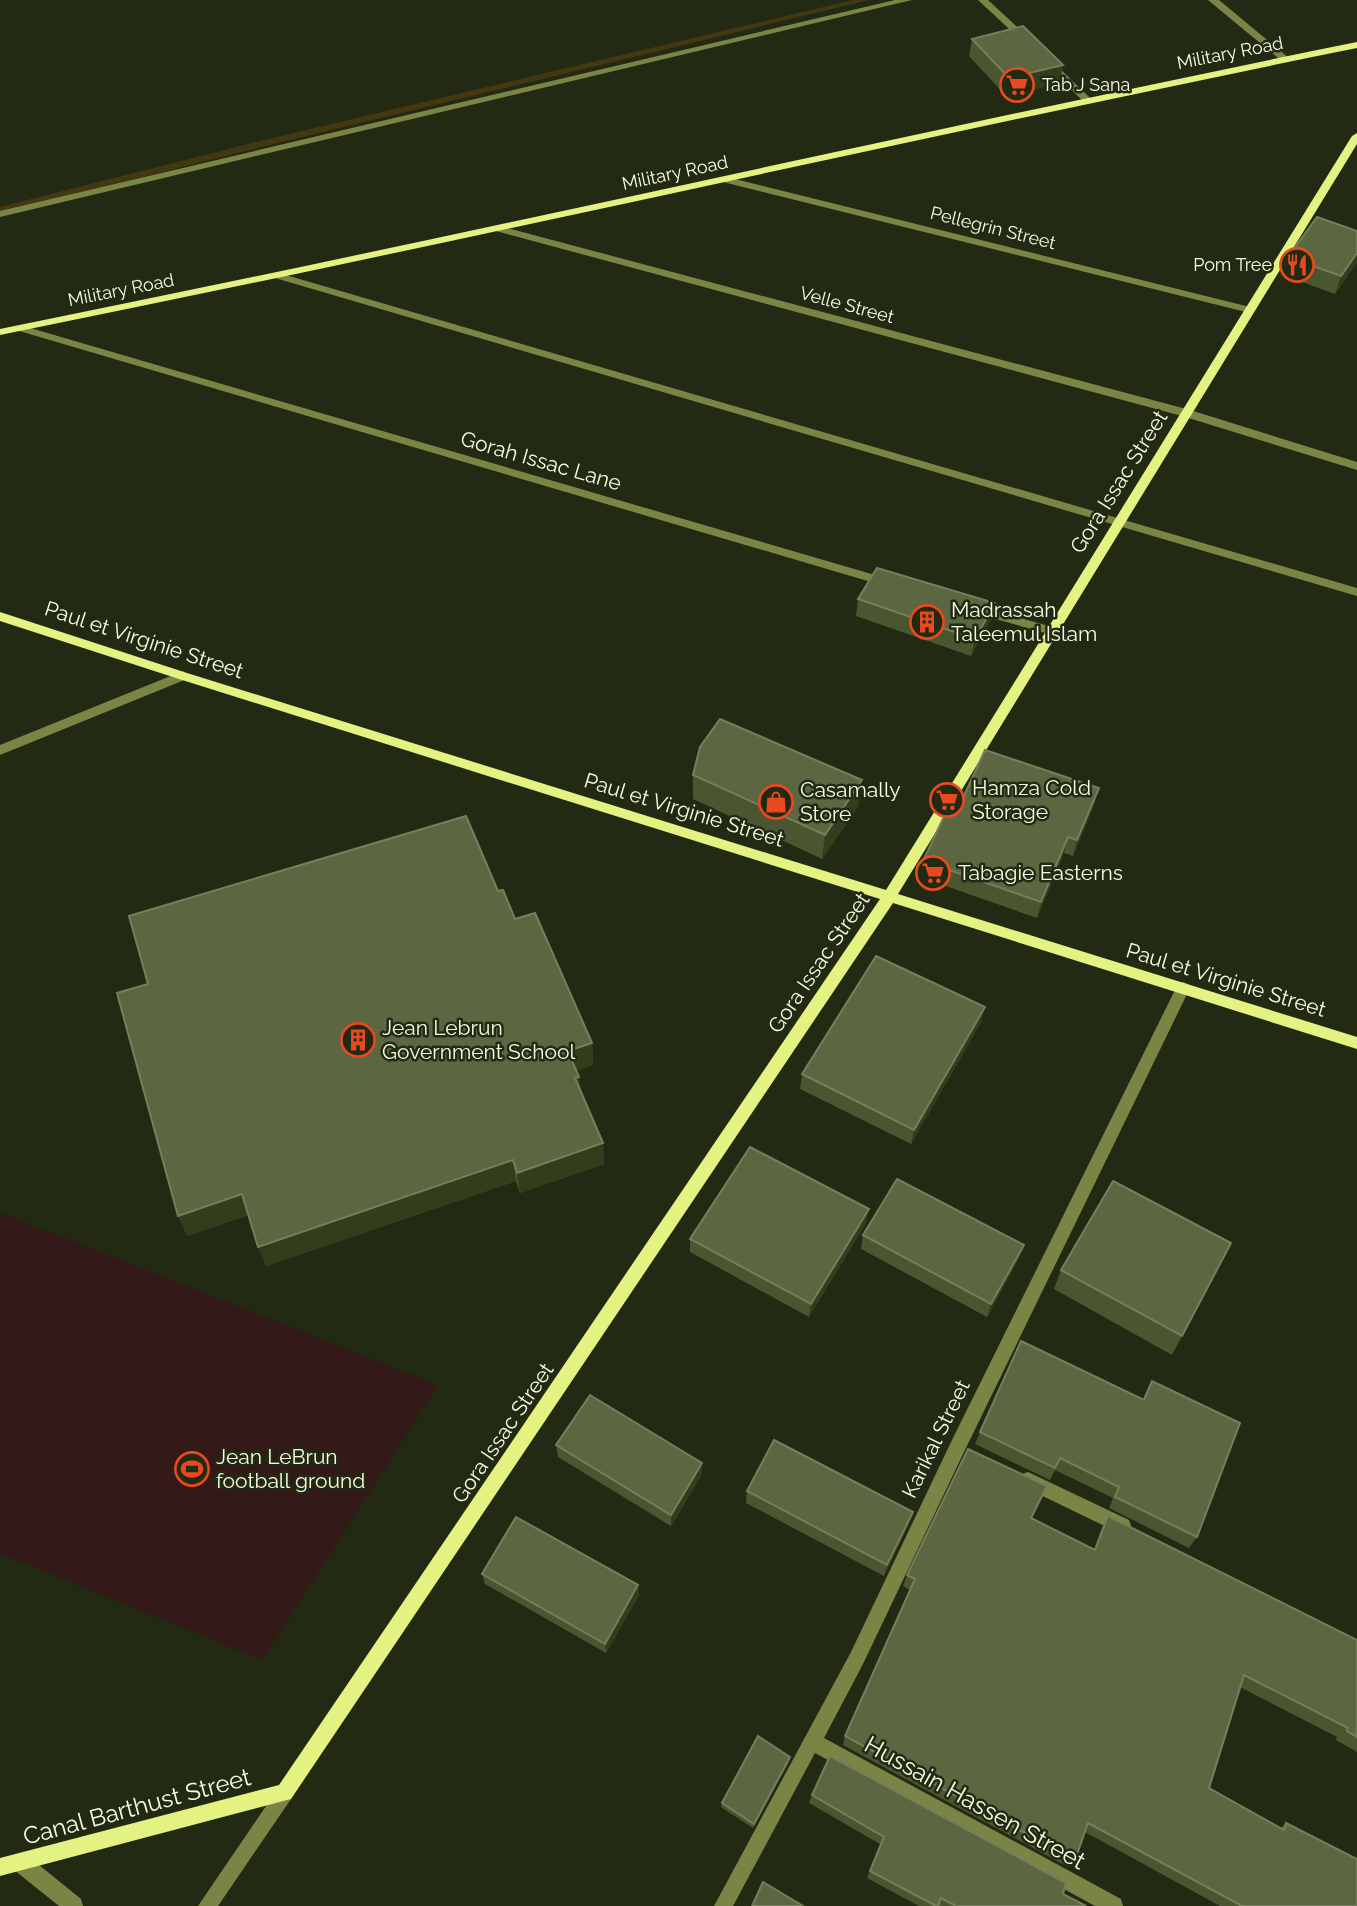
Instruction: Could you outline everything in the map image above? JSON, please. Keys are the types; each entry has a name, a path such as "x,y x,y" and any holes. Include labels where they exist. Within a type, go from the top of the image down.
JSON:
{"street":[{"path":"0,214 907,0"},
{"path":"983,0 1031,45"},
{"path":"1213,0 1286,60"},
{"name":"Military Road","path":"0,332 279,276 1087,100 1357,45"},
{"path":"1040,54 1087,100"},
{"name":"Gora Issac Street","path":"285,1793 890,896 1357,136"},
{"name":"Pellegrin Street","path":"727,180 1250,310"},
{"name":"Velle Street","path":"499,229 1186,414 1357,466"},
{"path":"279,276 1357,593"},
{"name":"Gorah Issac Lane","path":"20,328 905,588"},
{"path":"958,604 1052,631"},
{"name":"Paul et Virginie Street","path":"0,615 183,676 1357,1043"},
{"path":"0,750 183,676"},
{"name":"Karikal Street","path":"723,1906 813,1742 964,1449 1183,988"},
{"path":"1008,1470 1132,1531"},
{"name":"Hussain Hassen Street","path":"813,1742 1114,1906"},
{"path":"207,1906 285,1793"},
{"name":"Canal Barthust Street","path":"0,1867 285,1793"},
{"path":"21,1863 74,1906"}],"shaded area":[{"name":"Jean LeBrun football ground","path":"0,1213 438,1385 262,1660 0,1553"}],"building":[{"path":"1023,26 1063,65 1009,78 972,39"},
{"path":"1317,217 1357,231 1357,253 1341,276 1288,257"},
{"path":"877,568 995,603 975,639 858,599"},
{"path":"720,719 862,780 825,835 693,775 700,747"},
{"path":"985,750 1099,788 1077,840 1068,837 1041,902 923,861 948,808 957,811"},
{"name":"Jean Lebrun Government School","path":"466,816 498,891 503,890 515,919 535,913 592,1043 568,1051 579,1077 575,1078 603,1143 517,1173 513,1160 258,1247 242,1194 178,1216 117,993 148,984 129,916"},
{"path":"876,956 985,1007 914,1130 802,1074"},
{"path":"750,1147 869,1209 811,1304 690,1239"},
{"path":"897,1179 1024,1245 991,1304 863,1235"},
{"path":"1113,1181 1231,1243 1182,1336 1061,1270"},
{"path":"1021,1341 1144,1400 1152,1381 1240,1423 1197,1537 1115,1497 1119,1487 1060,1458 1055,1468 980,1432"},
{"path":"590,1395 702,1463 671,1515 556,1445"},
{"path":"774,1440 913,1512 887,1565 747,1491"},
{"path":"968,1449 1047,1486 1031,1518 1095,1550 1108,1516 1357,1640 1357,1737 1347,1731 1348,1728 1244,1675 1209,1788 1284,1830 1286,1823 1357,1859 1357,1906 1242,1906 1088,1823 1075,1860 845,1736 915,1579 907,1575"},
{"path":"516,1517 638,1585 605,1644 482,1574"},
{"path":"758,1736 790,1757 754,1824 722,1803"},
{"path":"830,1756 1066,1883 1063,1894 1086,1906 956,1906 941,1898 936,1906 870,1871 884,1837 812,1795"},
{"path":"763,1882 803,1906 752,1906"}],"waterway":[{"path":"0,210 260,144 864,0"}],"place":[{"name":"Tab J Sana","path":"1017,85"},
{"name":"Pom Tree","path":"1297,265"},
{"name":"Madrassah Taleemul Islam","path":"927,622"},
{"name":"Hamza Cold Storage","path":"947,800"},
{"name":"Casamally Store","path":"776,802"},
{"name":"Tabagie Easterns","path":"933,873"},
{"name":"Jean Lebrun Government School","path":"358,1040"},
{"name":"Jean LeBrun football ground","path":"192,1469"}]}
